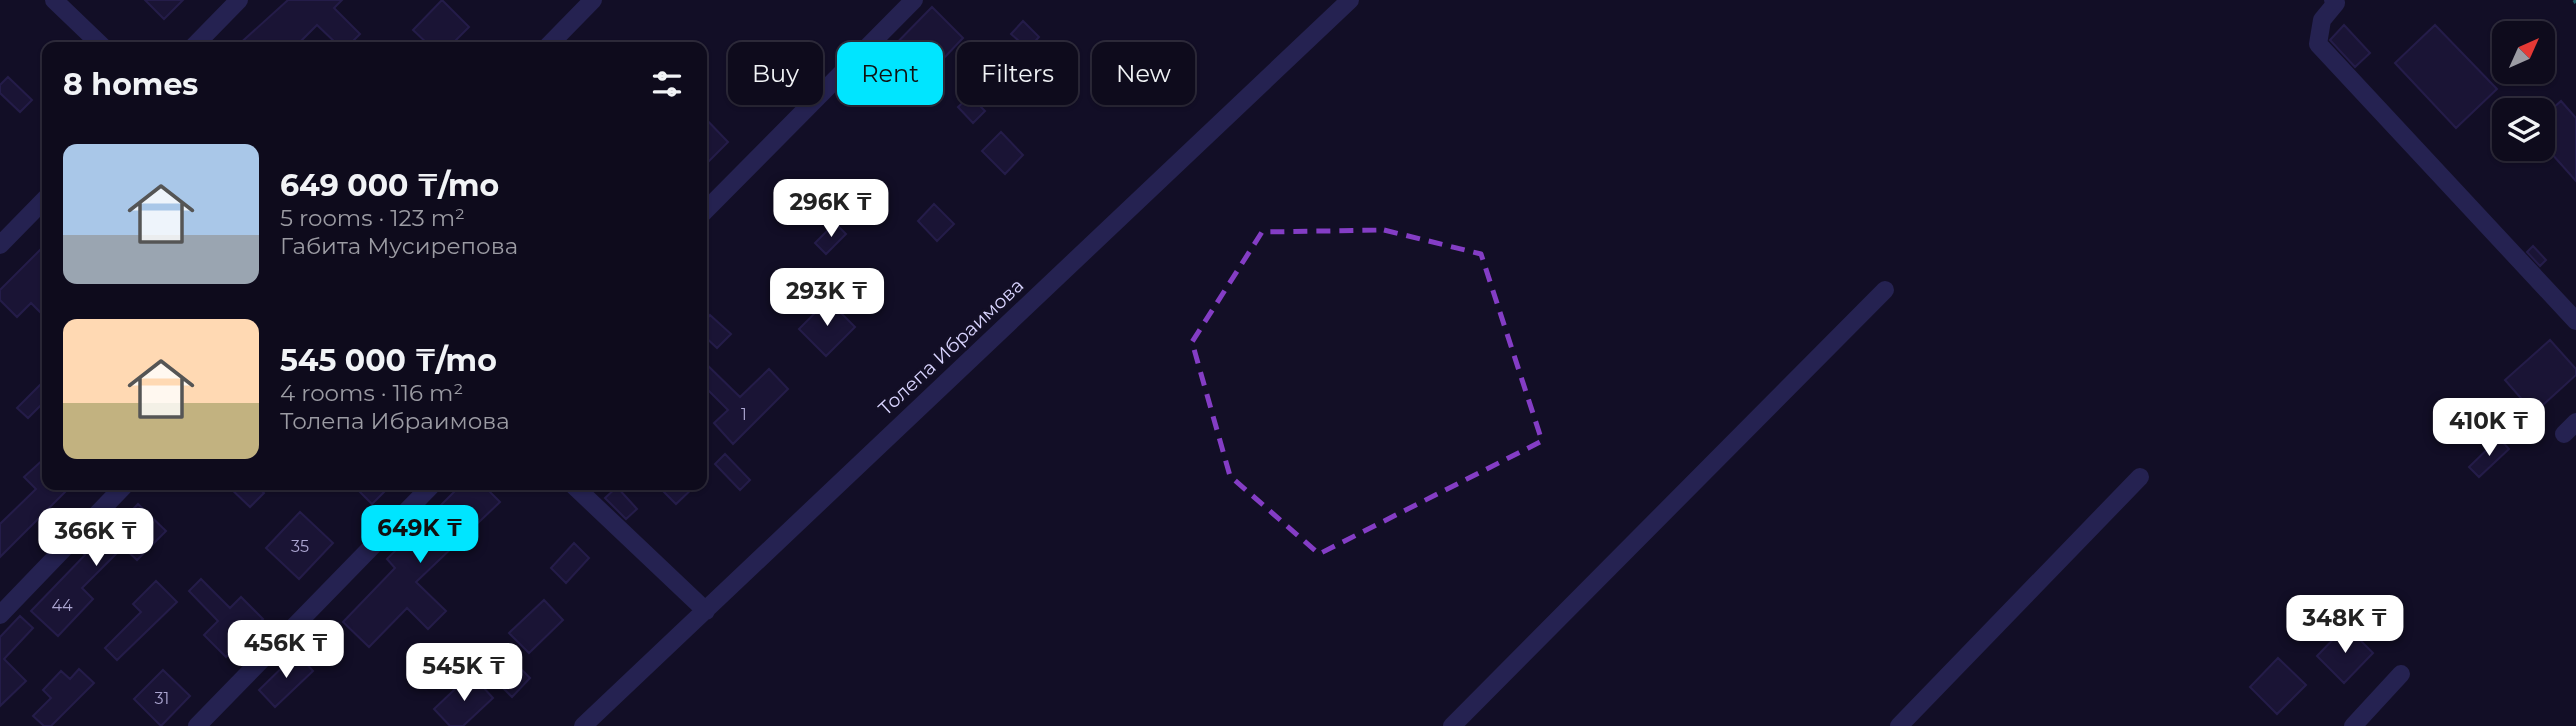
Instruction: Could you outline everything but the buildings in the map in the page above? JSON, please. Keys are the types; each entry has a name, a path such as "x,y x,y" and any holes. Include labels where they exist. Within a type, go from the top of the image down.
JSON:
{"street":[{"path":"54,0 98,42"},
{"path":"198,42 239,0"},
{"path":"552,42 593,0"},
{"path":"707,209 914,0"},
{"name":"Толепа Ибраимова","path":"583,726 1350,0"},
{"path":"2333,0 2336,3 2322,20 2318,44 2576,321"},
{"path":"0,245 42,202"},
{"path":"1452,726 1885,290"},
{"path":"1899,726 2140,477"},
{"path":"0,615 120,490"},
{"path":"197,726 427,490"},
{"path":"578,490 706,611"},
{"path":"2353,726 2401,674"}],"highlighted area":[{"path":"1384,230 1481,254 1542,441 1319,554 1230,476 1192,342 1262,232"}]}
